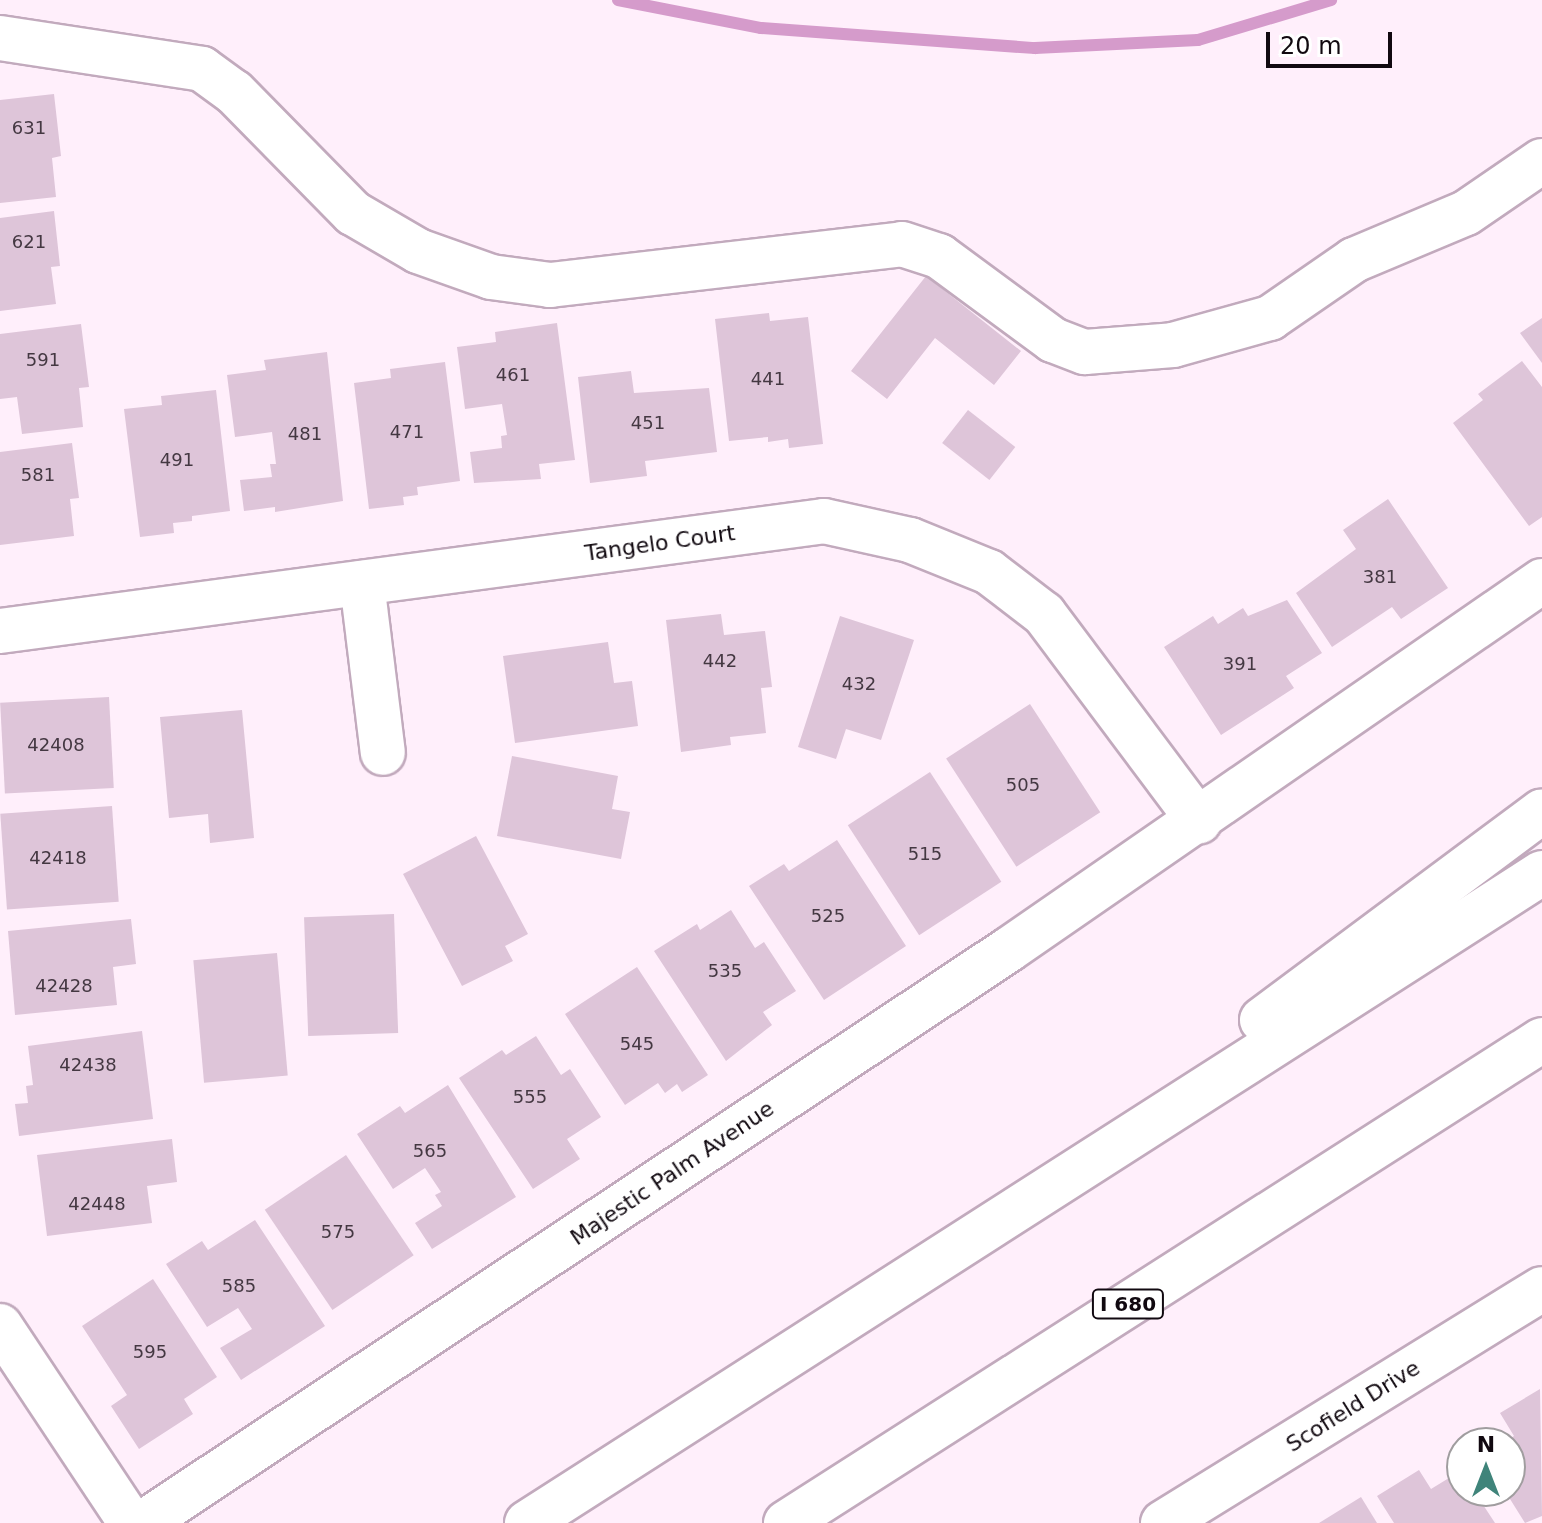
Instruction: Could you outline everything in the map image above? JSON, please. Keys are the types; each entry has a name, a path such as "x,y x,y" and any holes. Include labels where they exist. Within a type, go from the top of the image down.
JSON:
{"main road":[{"path":"0,38 202,69 234,92 353,213 418,251 491,277 550,285 902,244 939,256 1053,340 1085,352 1173,345 1270,318 1354,260 1466,213 1542,161"},
{"name":"Tangelo Court","path":"0,631 824,521 910,540 989,572 1044,614 1199,821"},
{"name":"Majestic Palm Avenue","path":"143,1523 1199,821 1542,581"},
{"path":"362,583 383,753"},
{"path":"975,1235 1542,811"},
{"path":"527,1523 1542,873"},
{"name":"I 680","path":"786,1523 1542,1040"},
{"path":"1471,1085 1542,1047"},
{"name":"Scofield Drive","path":"1163,1523 1542,1289"},
{"path":"0,1326 131,1523"}],"building":[{"path":"54,94 61,156 52,158 56,197 0,203 0,100"},
{"path":"54,211 60,266 51,267 56,304 0,311 0,218"},
{"path":"926,276 1021,351 994,385 935,338 887,399 851,371"},
{"path":"769,313 770,321 808,317 823,444 789,448 788,439 768,442 768,437 729,441 715,319"},
{"path":"1542,318 1542,363 1520,333"},
{"path":"557,323 575,460 539,464 541,479 474,483 470,452 502,448 501,436 507,435 502,404 465,409 457,347 496,342 495,332"},
{"path":"81,324 89,387 79,388 83,427 22,434 17,397 0,399 0,334"},
{"path":"327,352 343,501 275,512 275,507 244,511 240,480 272,477 270,464 276,464 272,432 235,437 227,375 266,370 264,360"},
{"path":"1522,361 1542,387 1542,517 1529,526 1453,423 1483,400 1478,394"},
{"path":"445,362 460,481 417,487 418,495 403,497 404,505 369,509 354,383 391,378 390,369"},
{"path":"631,371 634,393 709,388 717,452 645,461 647,476 590,483 578,377"},
{"path":"216,390 230,511 192,516 192,521 173,523 174,533 140,537 124,409 162,405 161,396"},
{"path":"968,410 1015,447 989,480 942,443"},
{"path":"72,443 79,498 70,499 74,536 0,545 0,452"},
{"path":"1388,499 1448,588 1401,619 1392,607 1332,647 1296,593 1356,549 1343,530"},
{"path":"1287,600 1322,653 1286,676 1294,688 1221,735 1164,647 1213,616 1218,624 1243,608 1248,616"},
{"path":"721,614 724,635 765,631 772,687 761,688 766,733 730,737 731,745 681,752 666,620"},
{"path":"840,616 914,640 881,740 846,729 836,759 798,747"},
{"path":"608,642 614,683 632,681 638,726 515,743 503,656"},
{"path":"109,697 114,788 5,794 0,703"},
{"path":"1030,704 1100,812 1016,867 946,758"},
{"path":"242,710 254,838 210,843 208,814 169,818 160,717"},
{"path":"512,756 618,776 612,809 630,812 621,859 497,836"},
{"path":"930,772 1001,882 919,935 848,825"},
{"path":"112,806 119,902 7,910 0,814"},
{"path":"476,836 528,934 505,946 513,961 462,986 403,874"},
{"path":"837,840 906,946 824,1000 749,886 784,864 789,871"},
{"path":"731,910 755,948 764,942 796,991 763,1012 772,1025 726,1061 654,951 697,924 700,930"},
{"path":"394,914 398,1033 308,1036 304,917"},
{"path":"131,919 136,964 113,967 117,1005 15,1015 8,931"},
{"path":"277,953 288,1076 204,1083 193,960"},
{"path":"637,967 708,1075 682,1092 677,1084 665,1093 658,1083 625,1105 565,1014"},
{"path":"142,1031 153,1119 19,1136 15,1104 28,1103 26,1086 33,1085 28,1046"},
{"path":"536,1036 561,1075 570,1069 601,1117 567,1139 580,1159 533,1189 459,1078 502,1050 506,1055"},
{"path":"448,1085 516,1197 432,1249 415,1223 442,1206 435,1195 441,1192 425,1168 393,1189 357,1134 400,1106 405,1113"},
{"path":"172,1139 177,1182 147,1186 152,1223 47,1236 37,1155"},
{"path":"346,1155 414,1255 332,1310 265,1210"},
{"path":"255,1220 325,1326 241,1380 220,1348 252,1329 238,1308 207,1327 166,1264 202,1241 208,1250"},
{"path":"153,1279 217,1377 184,1399 193,1414 139,1449 111,1406 127,1395 82,1326"},
{"path":"1540,1389 1542,1516 1525,1523 1515,1507 1526,1507 1526,1427 1509,1427 1500,1413"},
{"path":"1419,1470 1431,1489 1446,1480 1446,1507 1484,1507 1495,1523 1394,1523 1377,1496"},
{"path":"1361,1497 1377,1523 1319,1523"}],"waterway":[{"path":"618,0 761,28 1035,48 1198,40 1331,0"}]}
